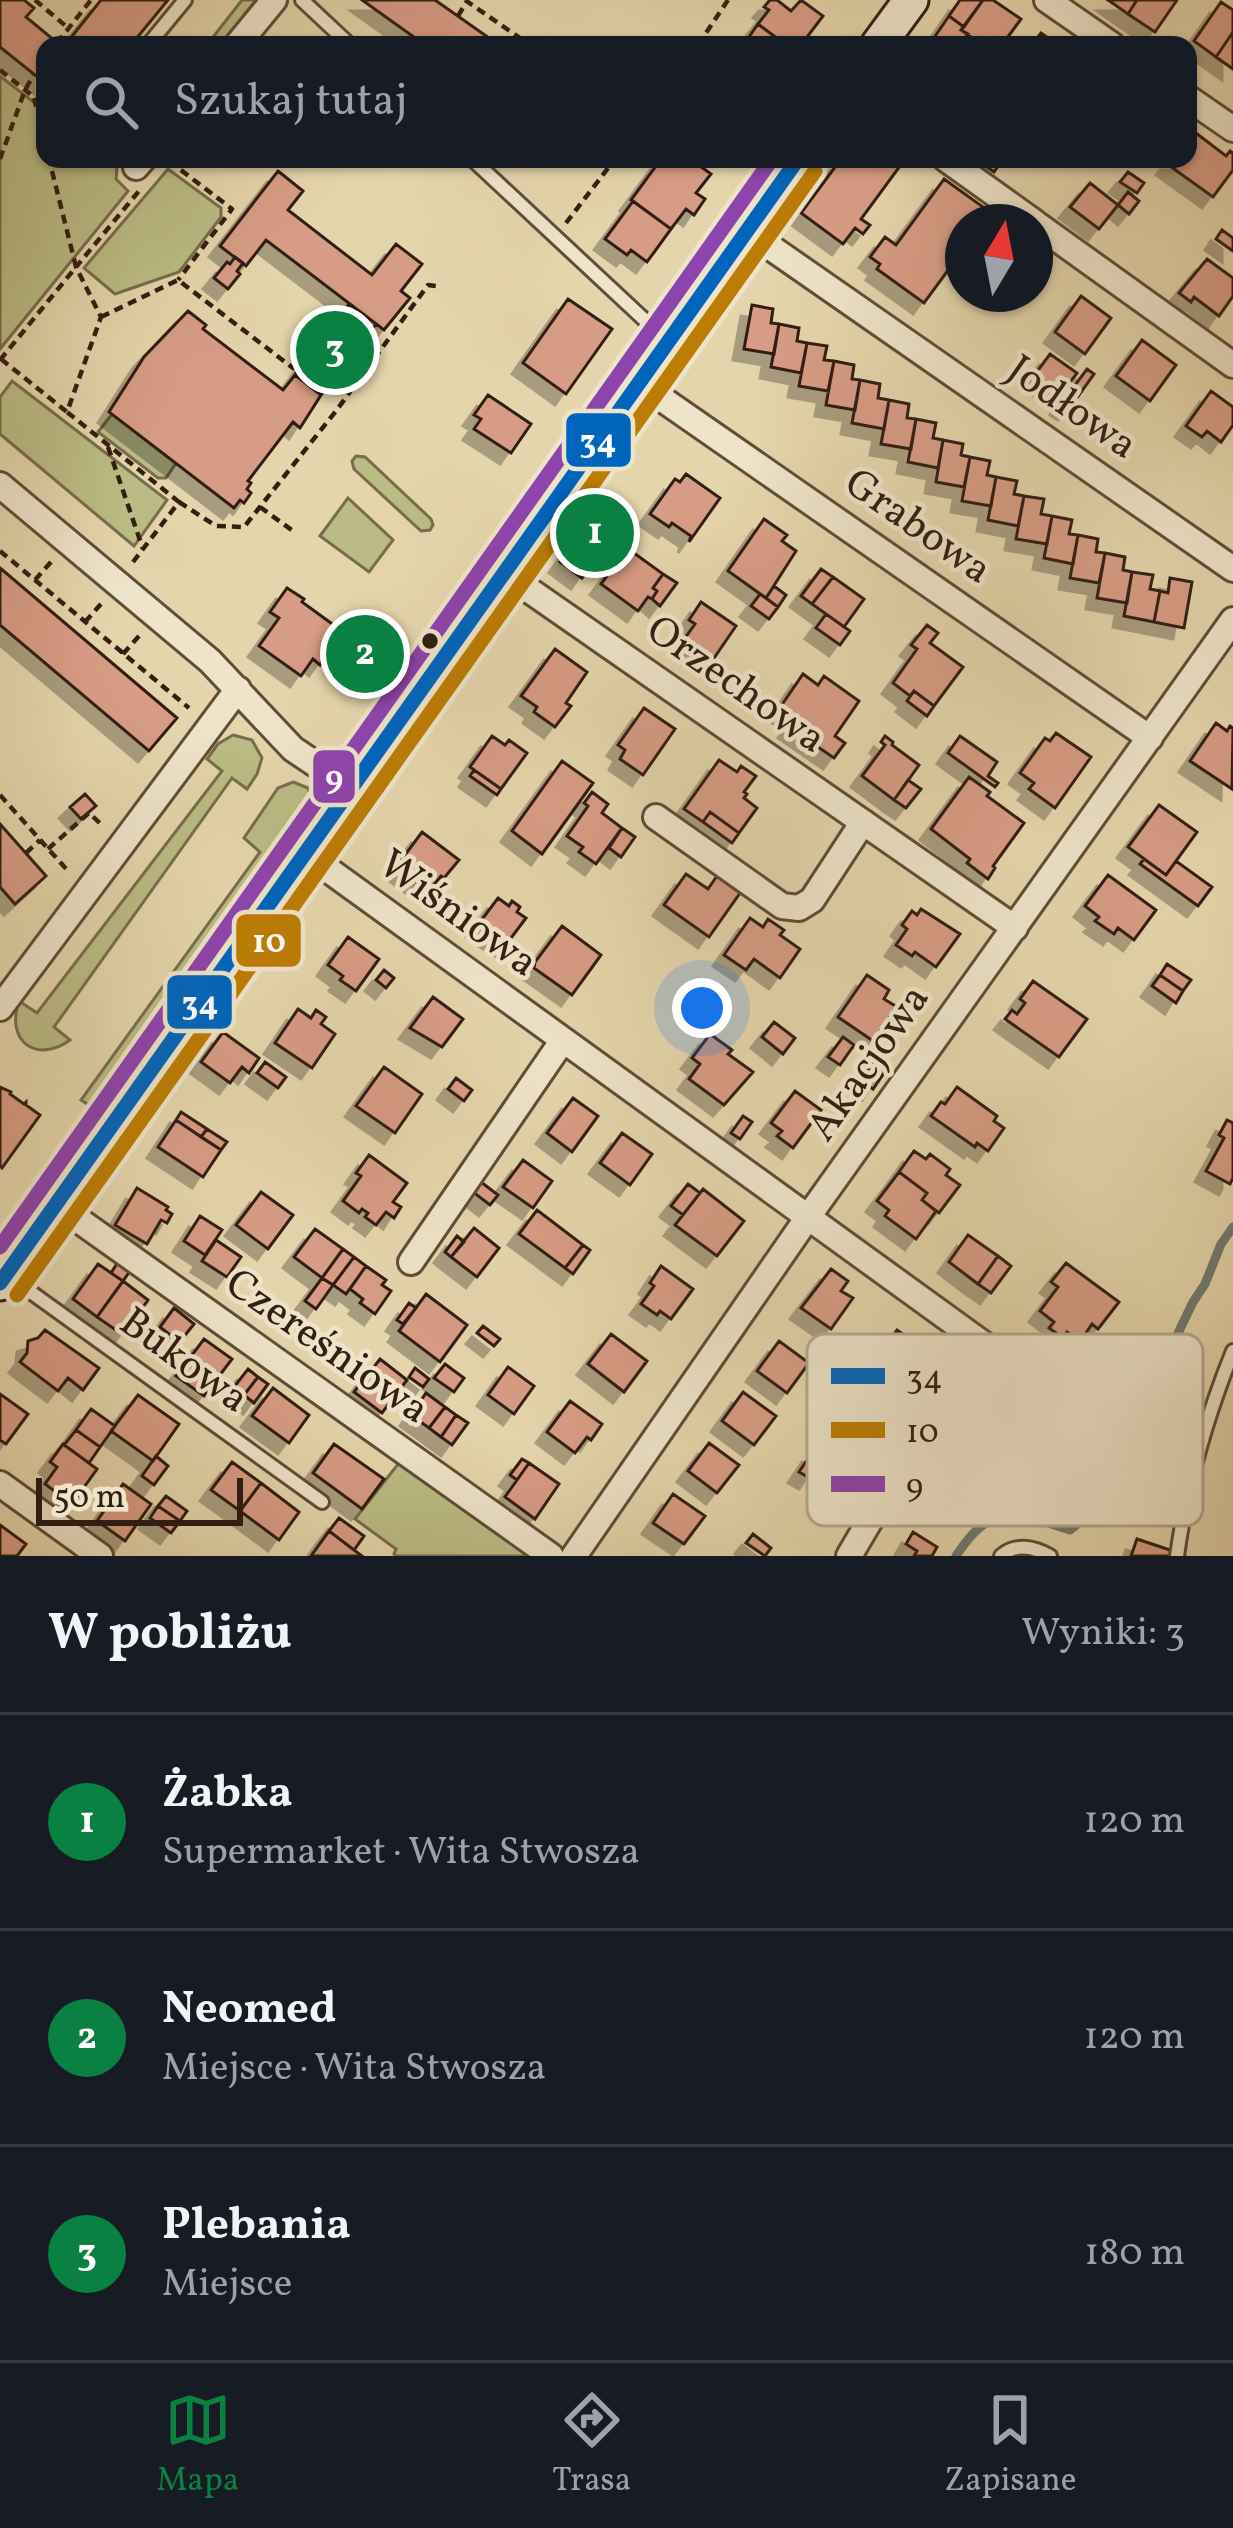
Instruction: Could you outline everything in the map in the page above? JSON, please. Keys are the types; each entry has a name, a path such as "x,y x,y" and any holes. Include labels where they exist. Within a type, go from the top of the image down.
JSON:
{"street":[{"path":"244,36 274,0"},
{"path":"1047,0 1099,36"},
{"path":"883,36 900,4"},
{"path":"1197,104 1233,129"},
{"path":"3,1279 747,231 778,168"},
{"path":"959,168 1009,204"},
{"name":"Jodłowa","path":"747,231 1233,569"},
{"path":"1053,236 1233,365"},
{"name":"Grabowa","path":"639,383 1150,738"},
{"path":"0,485 210,661 293,748 351,788"},
{"name":"Orzechowa","path":"503,572 1015,928"},
{"name":"Akacjowa","path":"574,1556 808,1217 1233,620"},
{"path":"0,1008 238,688"},
{"path":"656,817 782,906 799,908 812,900 863,823"},
{"name":"Wiśniowa","path":"305,853 967,1334"},
{"path":"411,1262 563,1040"},
{"name":"Czereśniowa","path":"56,1204 551,1556"},
{"path":"0,1484 100,1556"},
{"path":"849,1556 867,1526"}],"lane":[{"path":"155,36 184,0"},
{"path":"302,0 340,36"},
{"path":"482,168 668,342"},
{"name":"Bukowa","path":"3,1279 322,1502"},
{"path":"1203,1430 1233,1351"},
{"path":"1177,1556 1182,1526"},
{"path":"1001,1556 1019,1546 1050,1556"}],"path":[{"path":"35,0 69,28"},
{"path":"63,36 92,0"},
{"path":"458,16 466,0 516,36"},
{"path":"704,36 728,0"},
{"path":"0,70 34,98 36,106"},
{"path":"0,159 34,74"},
{"path":"52,168 76,267 101,317"},
{"path":"137,168 76,267 0,359 179,502 216,526 244,527 428,284 436,286"},
{"path":"67,412 101,317 178,280 232,209 178,168"},
{"path":"555,237 608,168"},
{"path":"178,280 293,368 317,336"},
{"path":"108,446 143,549"},
{"path":"85,622 179,502"},
{"path":"260,507 293,531"},
{"path":"0,551 212,727"},
{"path":"35,580 54,558"},
{"path":"123,654 141,634"},
{"path":"1,798 86,891"},
{"path":"48,849 89,813 110,832"},
{"path":"26,853 40,839"}],"green space":[{"path":"242,0 256,0 227,36 214,36"},
{"path":"0,76 36,104 36,168 117,168 116,179 128,191 0,349"},
{"path":"168,169 221,208 221,217 179,272 115,294 84,268"},
{"path":"12,381 167,500 134,546 0,434 0,397"},
{"path":"112,414 176,463 166,478 158,478 98,432"},
{"path":"356,456 365,457 431,519 430,530 421,531 354,469"},
{"path":"348,498 393,540 369,572 320,536"},
{"path":"233,735 252,740 262,758 257,774 247,789 232,778 54,1027 70,1040 46,1050 27,1045 16,1028 19,1001 37,1013 222,771 207,759"},
{"path":"293,782 308,788 312,800 94,1108 81,1100 260,852 244,838 278,788"},
{"path":"402,1459 541,1556 394,1554 396,1549 355,1519"}],"building":[{"path":"0,0 24,0 34,8 26,17 49,36 36,36 36,76 0,47"},
{"path":"101,0 168,0 138,36 72,36"},
{"path":"362,0 435,0 486,36 412,36"},
{"path":"777,0 791,11 801,0 823,16 808,36 774,36 758,24 769,10 764,7"},
{"path":"960,0 983,0 964,27 949,16"},
{"path":"983,0 993,0 1021,19 1009,36 970,36 961,30"},
{"path":"1108,0 1137,0 1128,14"},
{"path":"1137,0 1177,0 1155,32 1128,14"},
{"path":"1221,2 1233,10 1233,32 1216,57 1197,43"},
{"path":"949,16 968,34 967,36 935,36"},
{"path":"758,24 774,36 750,36"},
{"path":"1233,32 1233,69 1216,57"},
{"path":"1197,134 1226,156 1233,153 1233,170 1213,197 1173,168 1197,168"},
{"path":"654,168 703,168 711,174 696,193 705,199 694,215 686,209 671,229 631,200"},
{"path":"834,168 899,168 861,219 870,225 863,234 855,228 843,244 801,213"},
{"path":"278,171 303,191 288,210 372,275 396,244 422,264 401,291 410,298 384,330 266,240 246,266 220,246"},
{"path":"1128,172 1144,183 1137,193 1120,182"},
{"path":"944,179 979,204 945,204 945,274 924,303 877,269 880,264 870,257 885,237 896,245"},
{"path":"1090,183 1118,205 1099,229 1070,207"},
{"path":"1128,192 1139,201 1129,214 1118,205"},
{"path":"633,201 671,229 647,262 605,239"},
{"path":"1222,230 1233,238 1233,251 1216,239"},
{"path":"235,257 243,263 228,289 214,278"},
{"path":"1207,259 1233,278 1233,296 1219,316 1194,297 1191,302 1179,293"},
{"path":"1081,296 1111,318 1085,354 1055,332"},
{"path":"568,299 612,329 566,394 523,363"},
{"path":"349,304 376,324 321,395 295,375"},
{"path":"752,305 773,309 771,323 779,324 774,354 744,349"},
{"path":"188,311 206,325 203,329 283,390 295,375 321,395 300,428 293,422 248,481 251,493 234,508 109,412 144,357"},
{"path":"779,324 799,328 797,341 807,343 801,373 771,367"},
{"path":"1142,340 1176,365 1150,401 1116,376"},
{"path":"807,343 827,346 824,360 834,361 828,391 799,386"},
{"path":"1050,354 1077,373 1060,396 1033,377"},
{"path":"834,361 854,365 852,379 860,380 855,410 826,405"},
{"path":"1087,369 1094,374 1069,409 1061,404"},
{"path":"860,380 880,384 878,398 889,400 884,429 852,423"},
{"path":"1211,391 1233,407 1233,425 1221,442 1207,431 1202,437 1186,426"},
{"path":"488,395 531,424 511,453 474,429 481,419 474,415"},
{"path":"889,400 909,404 907,418 916,419 911,449 881,444"},
{"path":"916,419 936,423 933,438 943,440 938,468 908,462"},
{"path":"943,440 963,444 961,455 970,457 964,487 936,482"},
{"path":"970,457 990,461 987,475 996,477 991,506 962,501"},
{"path":"686,474 720,498 689,542 691,536 650,514 675,479 680,482"},
{"path":"996,477 1017,481 1014,494 1024,496 1018,526 988,520"},
{"path":"1024,496 1044,499 1041,514 1052,516 1047,544 1016,539"},
{"path":"596,512 618,527 596,557 575,541"},
{"path":"1052,516 1072,520 1069,534 1078,535 1073,564 1044,558"},
{"path":"764,519 787,535 782,541 796,551 766,598 728,571"},
{"path":"1078,535 1098,539 1096,552 1105,553 1099,583 1070,578"},
{"path":"575,541 596,557 582,578 560,562"},
{"path":"627,548 663,574 652,599 648,597 638,611 601,584"},
{"path":"1105,553 1125,557 1123,570 1132,572 1127,603 1097,598"},
{"path":"0,568 177,718 149,751 0,625"},
{"path":"821,569 833,577 812,604 801,596"},
{"path":"1132,572 1153,575 1150,589 1160,591 1154,622 1124,616"},
{"path":"663,574 677,583 660,606 652,599 657,591 653,588"},
{"path":"833,577 864,599 844,627 812,604"},
{"path":"1170,578 1192,582 1184,628 1154,622 1160,591 1168,593"},
{"path":"774,586 786,595 778,607 766,598"},
{"path":"287,588 335,626 324,643 332,648 320,665 313,659 301,676 259,646 279,618 270,612"},
{"path":"760,594 778,607 769,619 751,606"},
{"path":"701,602 736,626 712,661 683,641 695,624 689,620"},
{"path":"826,614 850,631 840,645 816,628"},
{"path":"351,619 394,649 376,667 371,682 337,659 349,639 341,633"},
{"path":"927,625 938,633 930,643 963,667 934,706 893,683 917,649 911,645"},
{"path":"555,649 587,672 555,727 521,696"},
{"path":"803,674 818,685 824,676 859,701 835,736 845,743 834,758 789,727 795,720 779,709"},
{"path":"914,691 934,706 927,716 907,701"},
{"path":"644,708 675,729 643,775 620,759 625,750 618,745"},
{"path":"1216,723 1227,731 1233,728 1232,789 1190,761"},
{"path":"1056,733 1091,757 1055,808 1029,789 1034,783 1020,773 1045,738 1050,741"},
{"path":"492,736 505,745 509,740 527,753 501,789 470,767"},
{"path":"885,736 919,765 894,800 862,776 885,745 881,742"},
{"path":"960,736 997,762 988,776 998,783 995,787 948,753"},
{"path":"719,760 737,772 741,766 756,776 744,798 757,808 739,833 710,812 703,822 684,809"},
{"path":"562,761 593,783 542,854 512,831"},
{"path":"474,770 501,789 497,795 470,776"},
{"path":"969,777 1024,823 988,879 931,829"},
{"path":"908,780 921,789 906,808 894,800"},
{"path":"592,792 608,804 602,813 622,828 596,864 567,836"},
{"path":"85,794 96,806 81,819 70,807"},
{"path":"1159,805 1197,832 1166,875 1128,847"},
{"path":"710,812 739,833 732,843 703,822"},
{"path":"0,824 46,876 15,904 0,887"},
{"path":"622,828 635,837 621,857 609,848"},
{"path":"422,832 459,860 429,891 396,867"},
{"path":"1144,859 1166,875 1176,861 1212,887 1198,906 1140,864"},
{"path":"686,874 708,889 717,876 740,893 709,937 664,905"},
{"path":"1108,875 1156,910 1134,940 1118,928 1114,934 1095,921 1099,917 1085,906"},
{"path":"498,898 509,906 512,901 526,918 505,946 508,941 497,933 494,938 477,926"},
{"path":"921,909 960,934 936,967 896,945 907,929 902,925 912,911 917,915"},
{"path":"750,918 763,927 768,919 800,949 780,978 754,959 746,970 724,955"},
{"path":"562,926 601,955 572,995 534,968"},
{"path":"348,937 379,959 356,991 328,965"},
{"path":"1167,964 1191,980 1183,991 1160,975"},
{"path":"384,970 394,978 386,988 376,980"},
{"path":"867,975 889,990 884,999 897,1007 873,1041 838,1017"},
{"path":"1160,975 1183,991 1176,1003 1152,986"},
{"path":"1033,981 1087,1019 1059,1057 1005,1019 1012,1010 1017,1014 1025,1003 1020,999"},
{"path":"433,997 463,1019 442,1047 410,1028"},
{"path":"298,1009 311,1018 316,1010 326,1017 321,1024 335,1034 312,1068 275,1043"},
{"path":"774,1022 795,1038 783,1054 762,1037"},
{"path":"223,1032 259,1058 249,1073 242,1067 230,1083 201,1062"},
{"path":"710,1034 753,1072 724,1105 689,1079 700,1064 692,1058"},
{"path":"843,1037 854,1045 840,1065 828,1057"},
{"path":"874,1061 886,1070 873,1089 861,1080"},
{"path":"265,1062 286,1077 278,1088 257,1073"},
{"path":"384,1067 422,1094 395,1133 356,1106"},
{"path":"456,1078 472,1090 464,1101 448,1089"},
{"path":"0,1087 40,1115 2,1168 0,1166"},
{"path":"957,1087 997,1116 994,1121 1004,1128 988,1151 931,1116"},
{"path":"795,1091 821,1110 793,1148 777,1136 782,1131 771,1123"},
{"path":"573,1098 598,1116 572,1152 547,1133"},
{"path":"181,1112 207,1129 201,1137 176,1120"},
{"path":"743,1116 752,1122 740,1139 731,1133"},
{"path":"176,1120 221,1150 203,1177 158,1147"},
{"path":"1227,1120 1233,1123 1230,1184 1206,1171 1224,1138 1219,1135"},
{"path":"207,1129 227,1142 221,1150 201,1137"},
{"path":"622,1133 652,1154 630,1185 600,1163"},
{"path":"914,1151 926,1159 930,1154 950,1169 946,1175 960,1185 939,1213 922,1200 927,1193 899,1172"},
{"path":"369,1155 407,1183 393,1202 401,1207 394,1218 386,1212 376,1225 365,1217 368,1213 362,1209 359,1213 343,1201"},
{"path":"523,1160 552,1181 533,1208 503,1187"},
{"path":"899,1172 927,1193 922,1200 936,1211 916,1239 885,1216 889,1210 877,1201"},
{"path":"481,1182 498,1195 490,1205 473,1192"},
{"path":"688,1184 700,1193 683,1215 671,1206"},
{"path":"137,1188 172,1214 167,1223 161,1220 147,1244 115,1225"},
{"path":"703,1189 744,1221 717,1256 675,1225"},
{"path":"261,1192 293,1215 268,1249 236,1225"},
{"path":"537,1210 583,1245 565,1268 519,1234"},
{"path":"200,1216 222,1230 205,1255 184,1241"},
{"path":"474,1228 499,1248 477,1277 451,1257"},
{"path":"315,1229 343,1249 322,1278 294,1257"},
{"path":"968,1235 998,1256 978,1284 949,1262"},
{"path":"457,1236 464,1242 451,1257 445,1252"},
{"path":"216,1240 241,1257 227,1277 202,1261"},
{"path":"583,1245 590,1250 573,1274 565,1268"},
{"path":"343,1249 354,1257 333,1285 322,1278"},
{"path":"998,1256 1011,1266 991,1293 978,1284"},
{"path":"354,1257 366,1266 346,1294 333,1285"},
{"path":"118,1262 130,1271 123,1281 111,1273"},
{"path":"1066,1263 1119,1302 1098,1329 1092,1324 1085,1334 1057,1334 1049,1328 1054,1322 1040,1311 1058,1287 1051,1282"},
{"path":"98,1264 123,1281 97,1317 73,1299"},
{"path":"366,1266 386,1280 382,1285 391,1291 375,1314 350,1289"},
{"path":"661,1266 693,1289 671,1319 641,1304"},
{"path":"831,1269 848,1281 841,1291 853,1298 831,1329 801,1308"},
{"path":"322,1278 333,1285 316,1309 305,1301"},
{"path":"123,1281 148,1300 123,1335 97,1317"},
{"path":"426,1294 467,1325 440,1362 399,1331"},
{"path":"409,1303 416,1308 403,1324 397,1320"},
{"path":"174,1308 194,1324 175,1348 160,1327"},
{"path":"483,1326 500,1339 494,1346 477,1333"},
{"path":"45,1330 99,1368 83,1390 68,1378 58,1391 20,1362 28,1341"},
{"path":"611,1334 647,1361 624,1392 588,1364"},
{"path":"204,1339 232,1359 204,1396 176,1376"},
{"path":"779,1341 807,1362 787,1393 757,1371"},
{"path":"380,1359 407,1380 382,1413 354,1392"},
{"path":"445,1364 464,1378 454,1392 434,1378"},
{"path":"508,1367 534,1386 514,1414 488,1395"},
{"path":"415,1368 429,1379 423,1387 409,1377"},
{"path":"248,1369 258,1377 244,1395 234,1387"},
{"path":"258,1377 268,1384 254,1403 244,1395"},
{"path":"273,1388 309,1415 289,1443 252,1416"},
{"path":"743,1392 776,1416 754,1445 722,1421"},
{"path":"426,1393 445,1407 429,1428 411,1415"},
{"path":"0,1394 28,1414 6,1444 0,1440"},
{"path":"138,1395 179,1424 153,1461 111,1431"},
{"path":"570,1401 602,1424 575,1453 547,1432"},
{"path":"445,1407 456,1415 441,1437 429,1428"},
{"path":"91,1409 115,1426 100,1447 76,1430"},
{"path":"456,1415 468,1423 452,1445 441,1437"},
{"path":"76,1430 100,1447 89,1463 64,1445"},
{"path":"709,1443 739,1465 717,1493 688,1471"},
{"path":"63,1444 97,1469 72,1504 45,1484 57,1467 50,1462"},
{"path":"334,1444 384,1479 362,1509 313,1473"},
{"path":"156,1456 168,1466 154,1485 142,1476"},
{"path":"522,1459 529,1463 517,1480 510,1475"},
{"path":"232,1462 261,1483 240,1511 211,1490"},
{"path":"529,1463 559,1484 535,1519 505,1497"},
{"path":"261,1483 299,1512 279,1540 240,1511"},
{"path":"123,1484 151,1504 125,1541 97,1521"},
{"path":"673,1494 705,1516 684,1544 653,1523"},
{"path":"166,1496 187,1511 180,1521 158,1506"},
{"path":"158,1506 180,1521 171,1533 150,1518"},
{"path":"339,1518 364,1536 354,1550 329,1531"},
{"path":"0,1525 26,1544 17,1556 0,1556"},
{"path":"329,1531 354,1550 362,1556 311,1556"},
{"path":"913,1532 937,1547 932,1556 914,1556 917,1551 906,1544"},
{"path":"753,1534 771,1548 765,1556 746,1543"},
{"path":"1137,1539 1173,1551 1171,1556 1131,1556"}],"waterway":[{"path":"1178,1334 1233,1227"},
{"path":"956,1556 982,1526"},
{"path":"1057,1526 1070,1530 1075,1526"}],"transit line":[{"name":"9","path":"0,1247 766,168"},
{"name":"34","path":"0,1283 792,168"},
{"name":"10","path":"17,1295 815,171"}],"place":[{"name":"Plebania","path":"335,350"},
{"name":"Żabka","path":"595,533"},
{"name":"Neomed","path":"365,654"}]}
